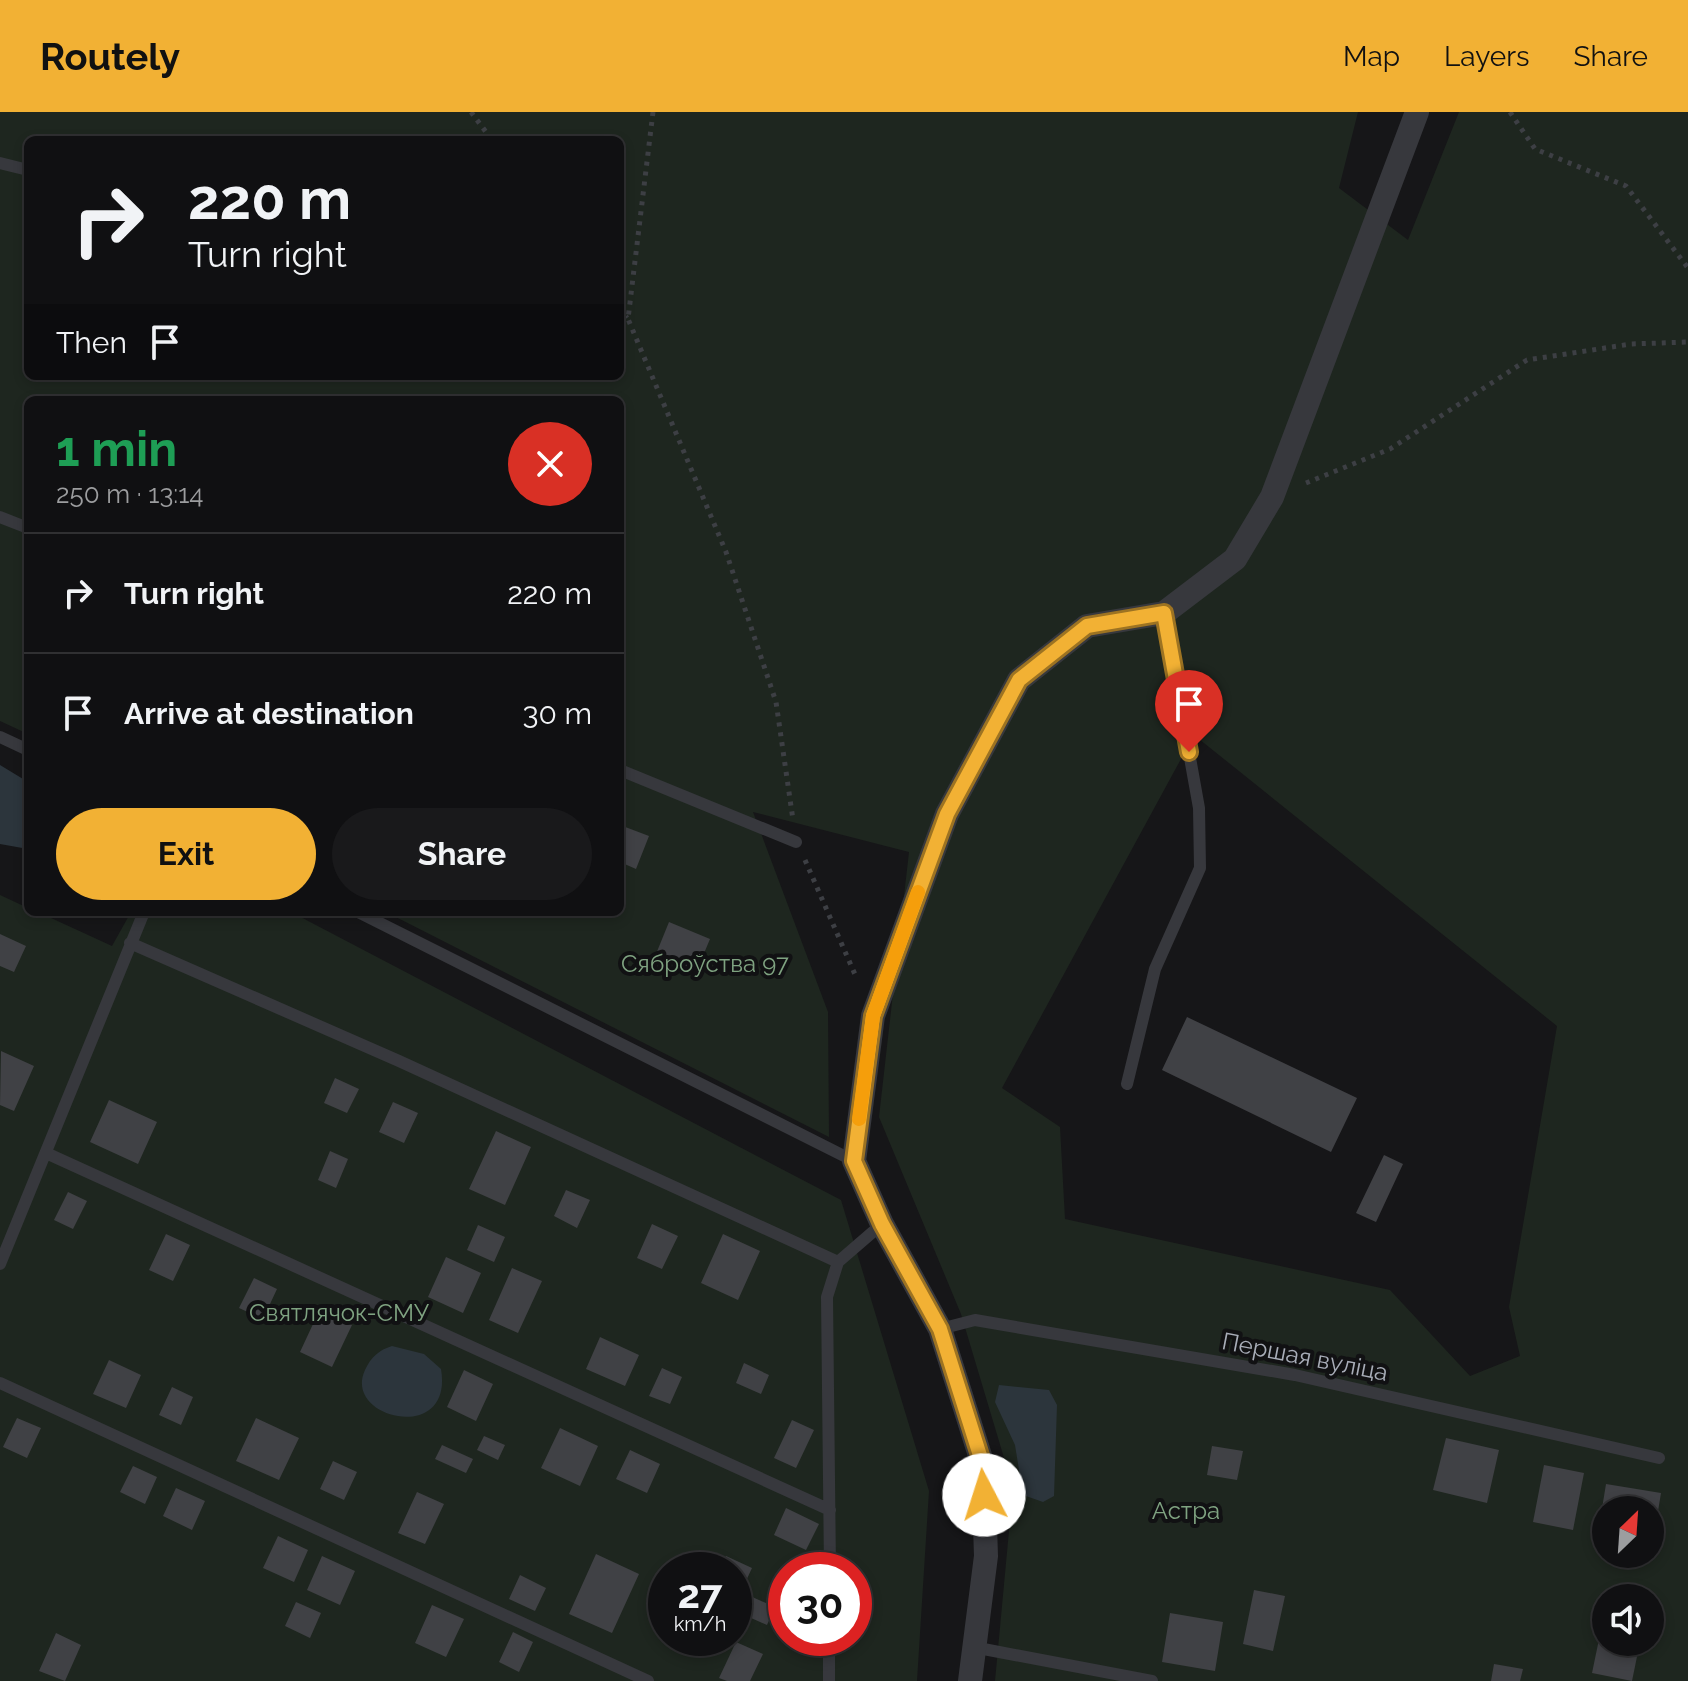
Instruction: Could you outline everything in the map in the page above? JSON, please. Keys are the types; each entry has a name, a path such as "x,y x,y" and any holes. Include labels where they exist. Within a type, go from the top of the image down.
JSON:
{"street":[{"path":"970,1681 986,1556 983,1465 940,1329 882,1224 854,1161 873,1016 947,814 1019,680 1087,626 1164,613 1235,559 1272,497 1417,112"}],"lane":[{"path":"0,163 24,169"},
{"path":"0,517 24,526"},
{"path":"1127,1084 1155,969 1200,868 1199,808 1164,613"},
{"path":"0,737 24,748"},
{"path":"624,772 796,842"},
{"path":"0,1264 142,916"},
{"path":"366,916 854,1161"},
{"path":"130,943 399,1061 838,1262"},
{"path":"46,1153 830,1510"},
{"path":"830,1552 827,1297 838,1262 882,1224"},
{"name":"Першая вуліца","path":"940,1329 975,1320 1295,1375 1659,1458"},
{"path":"0,1383 648,1681"},
{"path":"973,1647 1152,1681"},
{"path":"829,1656 829,1681"}],"path":[{"path":"471,112 489,136"},
{"path":"628,319 653,112"},
{"path":"1510,112 1535,149 1626,186 1688,268"},
{"path":"624,314 726,552 776,702 796,842 873,1016"},
{"path":"1272,497 1390,449 1527,360 1631,344 1688,342"}],"green space":[{"path":"0,112 1358,112 1339,188 1408,240 1459,112 1688,112 1688,1681 995,1681 1013,1488 961,1314 879,1117 909,852 753,812 828,1012 829,1137 394,916 624,916 624,396 24,396 24,732 0,721","holes":["1194,735 1557,1026 1509,1307 1520,1356 1470,1376 1390,1290 1065,1219 1060,1127 1002,1088"]},
{"name":"Святлячок-СМУ","path":"0,895 24,906 24,916 47,916 112,946 129,916 299,916 841,1200 929,1491 917,1681 0,1681"}],"shaded area":[{"path":"0,765 24,780 24,848 0,844"},
{"path":"392,1346 424,1354 441,1369 441,1393 431,1408 417,1416 399,1416 382,1411 369,1401 362,1387 370,1361"},
{"path":"999,1385 1049,1390 1057,1405 1054,1496 1043,1502 1023,1495 1015,1445 995,1402"}],"building":[{"path":"624,827 649,836 636,869 624,864"},
{"path":"669,922 710,939 697,970 656,954"},
{"path":"0,934 26,946 14,972 0,966"},
{"path":"1187,1017 1357,1098 1331,1152 1162,1070"},
{"path":"1,1051 34,1066 14,1111 0,1105"},
{"path":"335,1078 359,1089 347,1113 324,1103"},
{"path":"109,1100 157,1122 138,1164 90,1142"},
{"path":"393,1102 418,1113 404,1143 379,1132"},
{"path":"496,1131 531,1147 505,1205 469,1189"},
{"path":"330,1151 348,1159 336,1188 318,1180"},
{"path":"1384,1155 1403,1164 1376,1222 1356,1213"},
{"path":"566,1190 590,1200 577,1228 554,1216"},
{"path":"68,1192 87,1201 73,1229 54,1220"},
{"path":"652,1224 678,1236 662,1269 637,1258"},
{"path":"478,1225 505,1237 494,1262 467,1250"},
{"path":"166,1234 190,1245 173,1281 149,1270"},
{"path":"723,1234 760,1251 738,1300 701,1283"},
{"path":"446,1257 481,1273 463,1313 428,1297"},
{"path":"512,1268 542,1281 518,1333 489,1320"},
{"path":"254,1278 277,1289 263,1319 239,1308"},
{"path":"320,1309 352,1325 332,1367 300,1352"},
{"path":"600,1337 639,1355 625,1386 586,1369"},
{"path":"109,1360 141,1375 126,1408 93,1394"},
{"path":"744,1363 769,1375 761,1394 736,1383"},
{"path":"662,1368 682,1377 670,1404 649,1396"},
{"path":"464,1370 493,1384 476,1421 447,1407"},
{"path":"172,1387 193,1397 181,1425 159,1415"},
{"path":"17,1418 41,1428 27,1458 3,1447"},
{"path":"256,1418 299,1438 279,1480 236,1461"},
{"path":"792,1420 814,1430 796,1468 774,1458"},
{"path":"560,1428 598,1446 580,1486 541,1468"},
{"path":"484,1436 505,1445 498,1460 477,1450"},
{"path":"1446,1438 1499,1450 1487,1503 1433,1490"},
{"path":"442,1445 473,1459 466,1473 435,1459"},
{"path":"1212,1446 1243,1451 1237,1480 1207,1475"},
{"path":"630,1450 660,1464 647,1493 616,1479"},
{"path":"333,1461 357,1472 344,1500 320,1489"},
{"path":"1544,1465 1584,1473 1573,1530 1533,1522"},
{"path":"133,1466 157,1477 145,1504 120,1492"},
{"path":"1606,1484 1661,1493 1661,1496 1604,1496"},
{"path":"176,1488 205,1501 192,1530 163,1516"},
{"path":"417,1492 444,1504 425,1544 398,1533"},
{"path":"786,1508 819,1524 806,1550 774,1535"},
{"path":"278,1536 308,1550 294,1582 263,1568"},
{"path":"596,1554 639,1574 612,1633 569,1614"},
{"path":"322,1556 355,1571 340,1605 307,1590"},
{"path":"520,1575 546,1588 535,1611 509,1599"},
{"path":"1254,1590 1285,1596 1273,1651 1243,1644"},
{"path":"752,1597 768,1604 767,1625 752,1618"},
{"path":"296,1602 321,1613 310,1638 285,1626"},
{"path":"432,1605 464,1619 446,1657 415,1643"},
{"path":"1170,1613 1223,1622 1215,1671 1162,1662"},
{"path":"513,1632 533,1642 519,1672 499,1662"},
{"path":"56,1633 81,1645 65,1681 39,1671"},
{"path":"752,1649 763,1654 750,1681 719,1678 729,1656 752,1656"},
{"path":"1596,1656 1637,1656 1632,1681 1592,1673"},
{"path":"1494,1664 1523,1669 1520,1681 1491,1681"}],"slow traffic":[{"path":"859,1119 873,1016 918,892"}],"route":[{"path":"984,1495 983,1465 940,1329 882,1224 854,1161 873,1016 947,814 1019,680 1087,626 1164,613 1189,752"}],"park label":[{"name":"Сяброўства 97","path":"705,964"},
{"name":"Астра","path":"1186,1511"}]}
